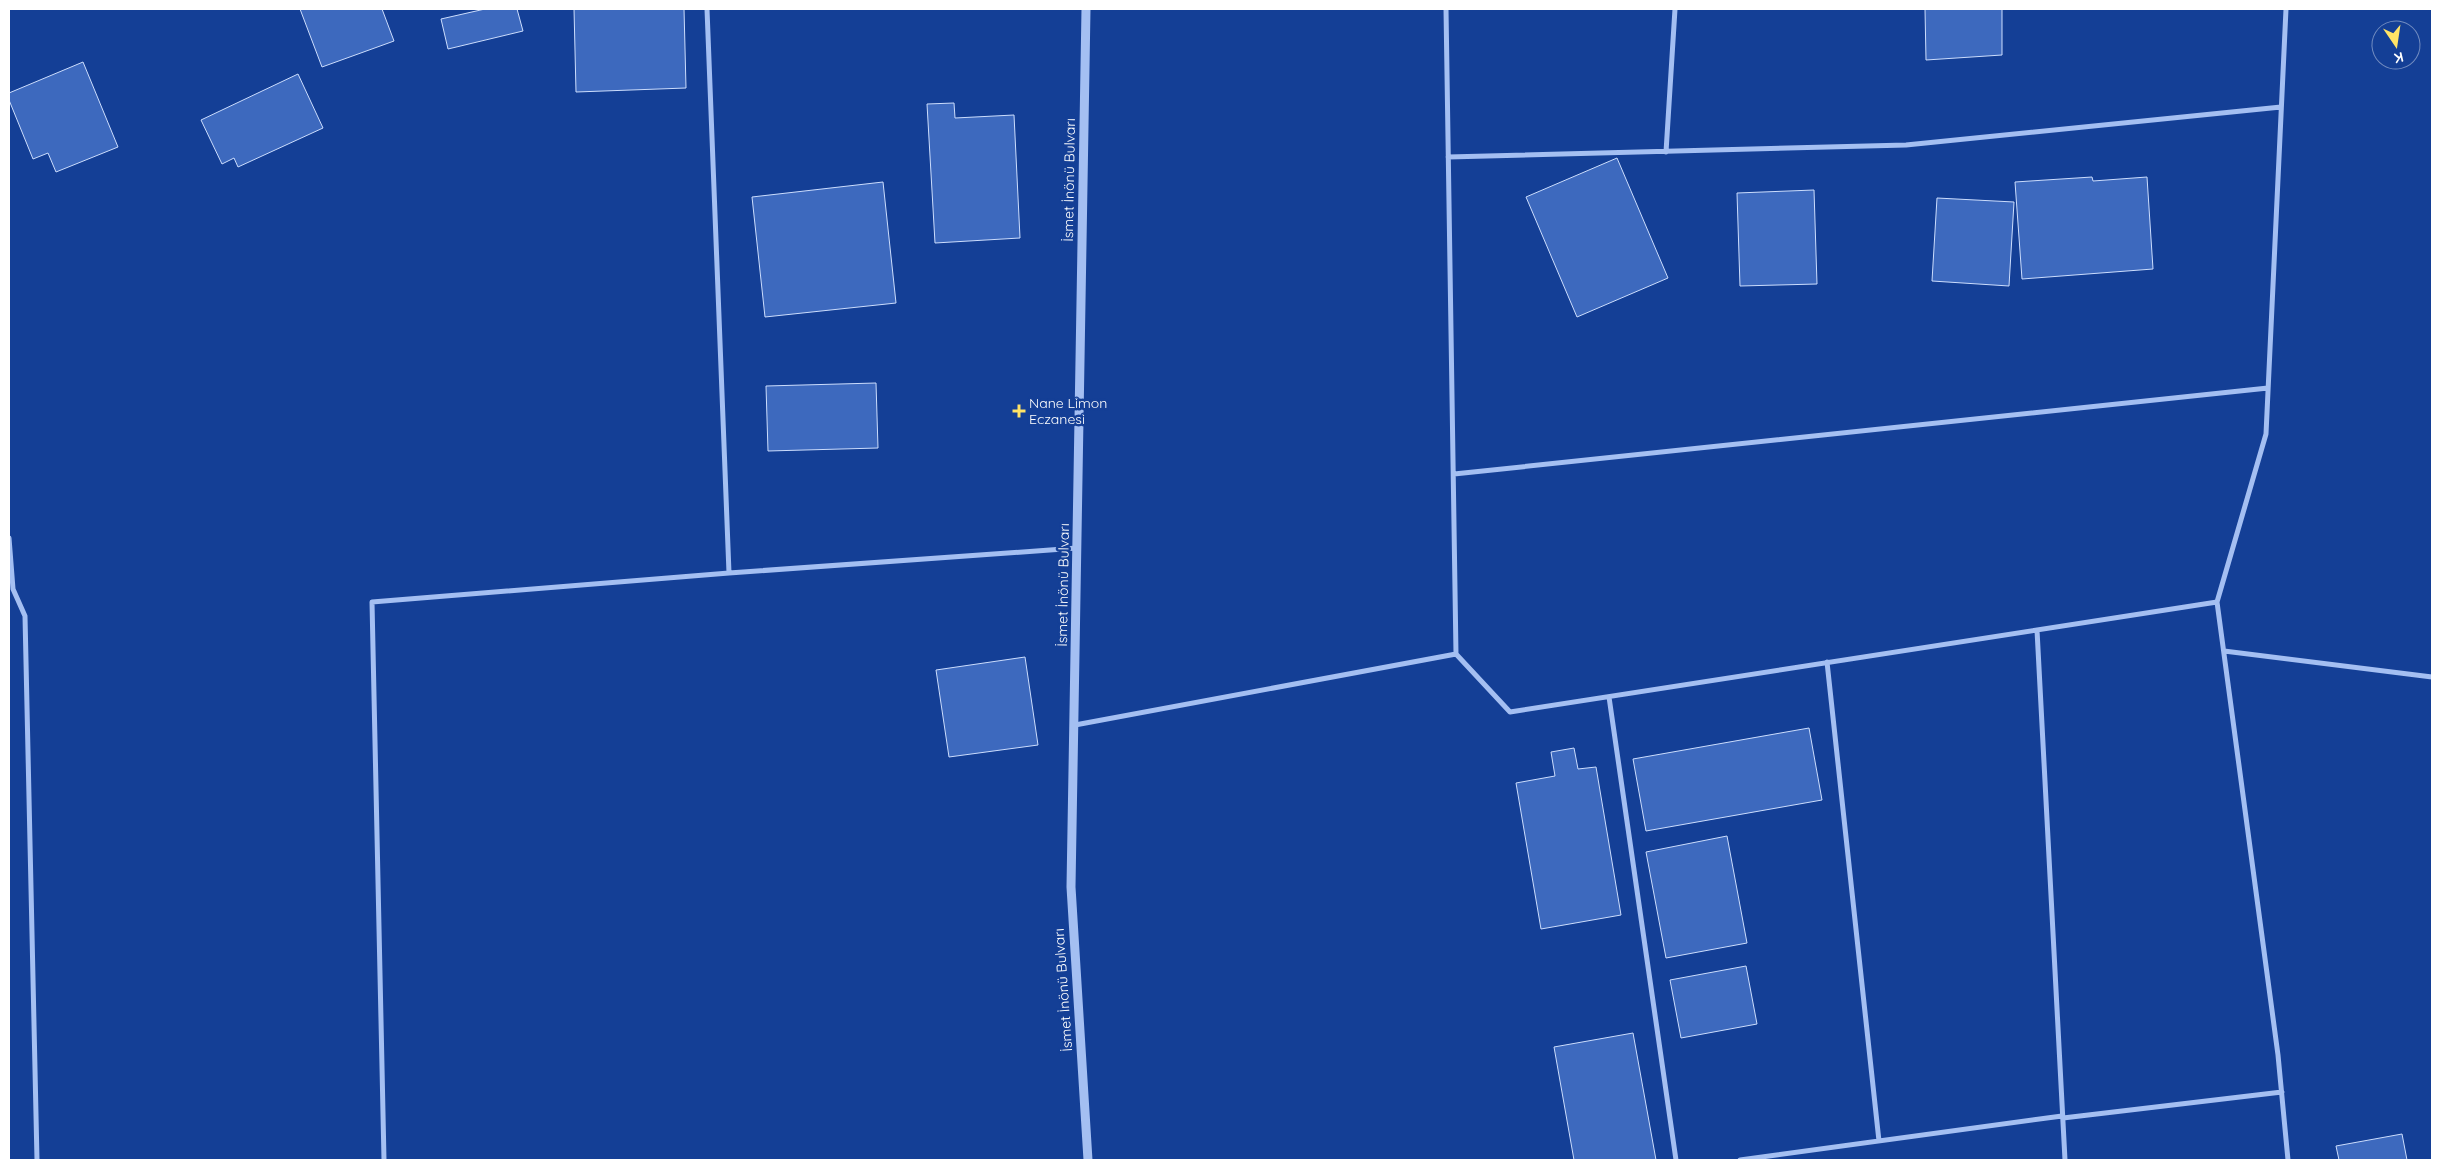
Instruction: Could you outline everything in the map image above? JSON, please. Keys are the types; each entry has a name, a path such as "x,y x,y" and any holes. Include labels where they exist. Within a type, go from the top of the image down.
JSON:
{"street":[{"path":"707,9 729,573"},
{"name":"İsmet İnönü Bulvarı","path":"1086,9 1071,887 1088,1160"},
{"path":"1446,9 1456,654 1510,712 2217,602"},
{"path":"1666,152 1675,9"},
{"path":"2286,9 2266,434 2217,602 2282,1092 2288,1160"},
{"path":"1448,157 1906,145 2281,107"},
{"path":"1454,474 2268,388"},
{"path":"9,538 13,588 25,616 37,1160"},
{"path":"384,1160 372,602 729,573 1077,548"},
{"path":"2037,630 2065,1160"},
{"path":"2224,651 2432,677"},
{"path":"1075,725 1456,654"},
{"path":"1827,662 1879,1141"},
{"path":"1609,697 1676,1160"},
{"path":"1740,1160 2062,1116 2062,1118 2282,1092"}],"building":[{"path":"300,9 382,9 394,41 322,67"},
{"path":"485,9 517,9 523,31 448,49 441,19"},
{"path":"574,9 684,9 686,88 576,92"},
{"path":"1925,9 2002,9 2002,55 1926,60"},
{"path":"83,62 118,147 56,172 48,153 33,159 9,100 9,93"},
{"path":"298,74 323,128 238,167 234,158 222,164 201,120"},
{"path":"954,103 955,118 1014,115 1020,238 935,243 927,104"},
{"path":"1617,158 1668,278 1577,317 1526,197"},
{"path":"2092,177 2093,181 2147,177 2153,269 2022,279 2015,182"},
{"path":"883,182 896,303 765,317 752,197"},
{"path":"1814,190 1817,284 1740,286 1737,193"},
{"path":"1937,198 2014,202 2009,286 1932,281"},
{"path":"876,383 878,448 768,451 766,386"},
{"path":"1025,657 1038,745 949,757 936,670"},
{"path":"1809,728 1822,800 1646,831 1633,759"},
{"path":"1574,748 1578,769 1596,767 1621,915 1541,929 1516,783 1555,776 1551,752"},
{"path":"1727,836 1747,943 1666,958 1646,852"},
{"path":"1746,966 1757,1024 1681,1038 1670,980"},
{"path":"1633,1033 1656,1160 1574,1160 1554,1047"},
{"path":"2402,1134 2407,1160 2339,1160 2336,1146"}],"place":[{"name":"Nane Limon Eczanesi","path":"1019,411"}]}
